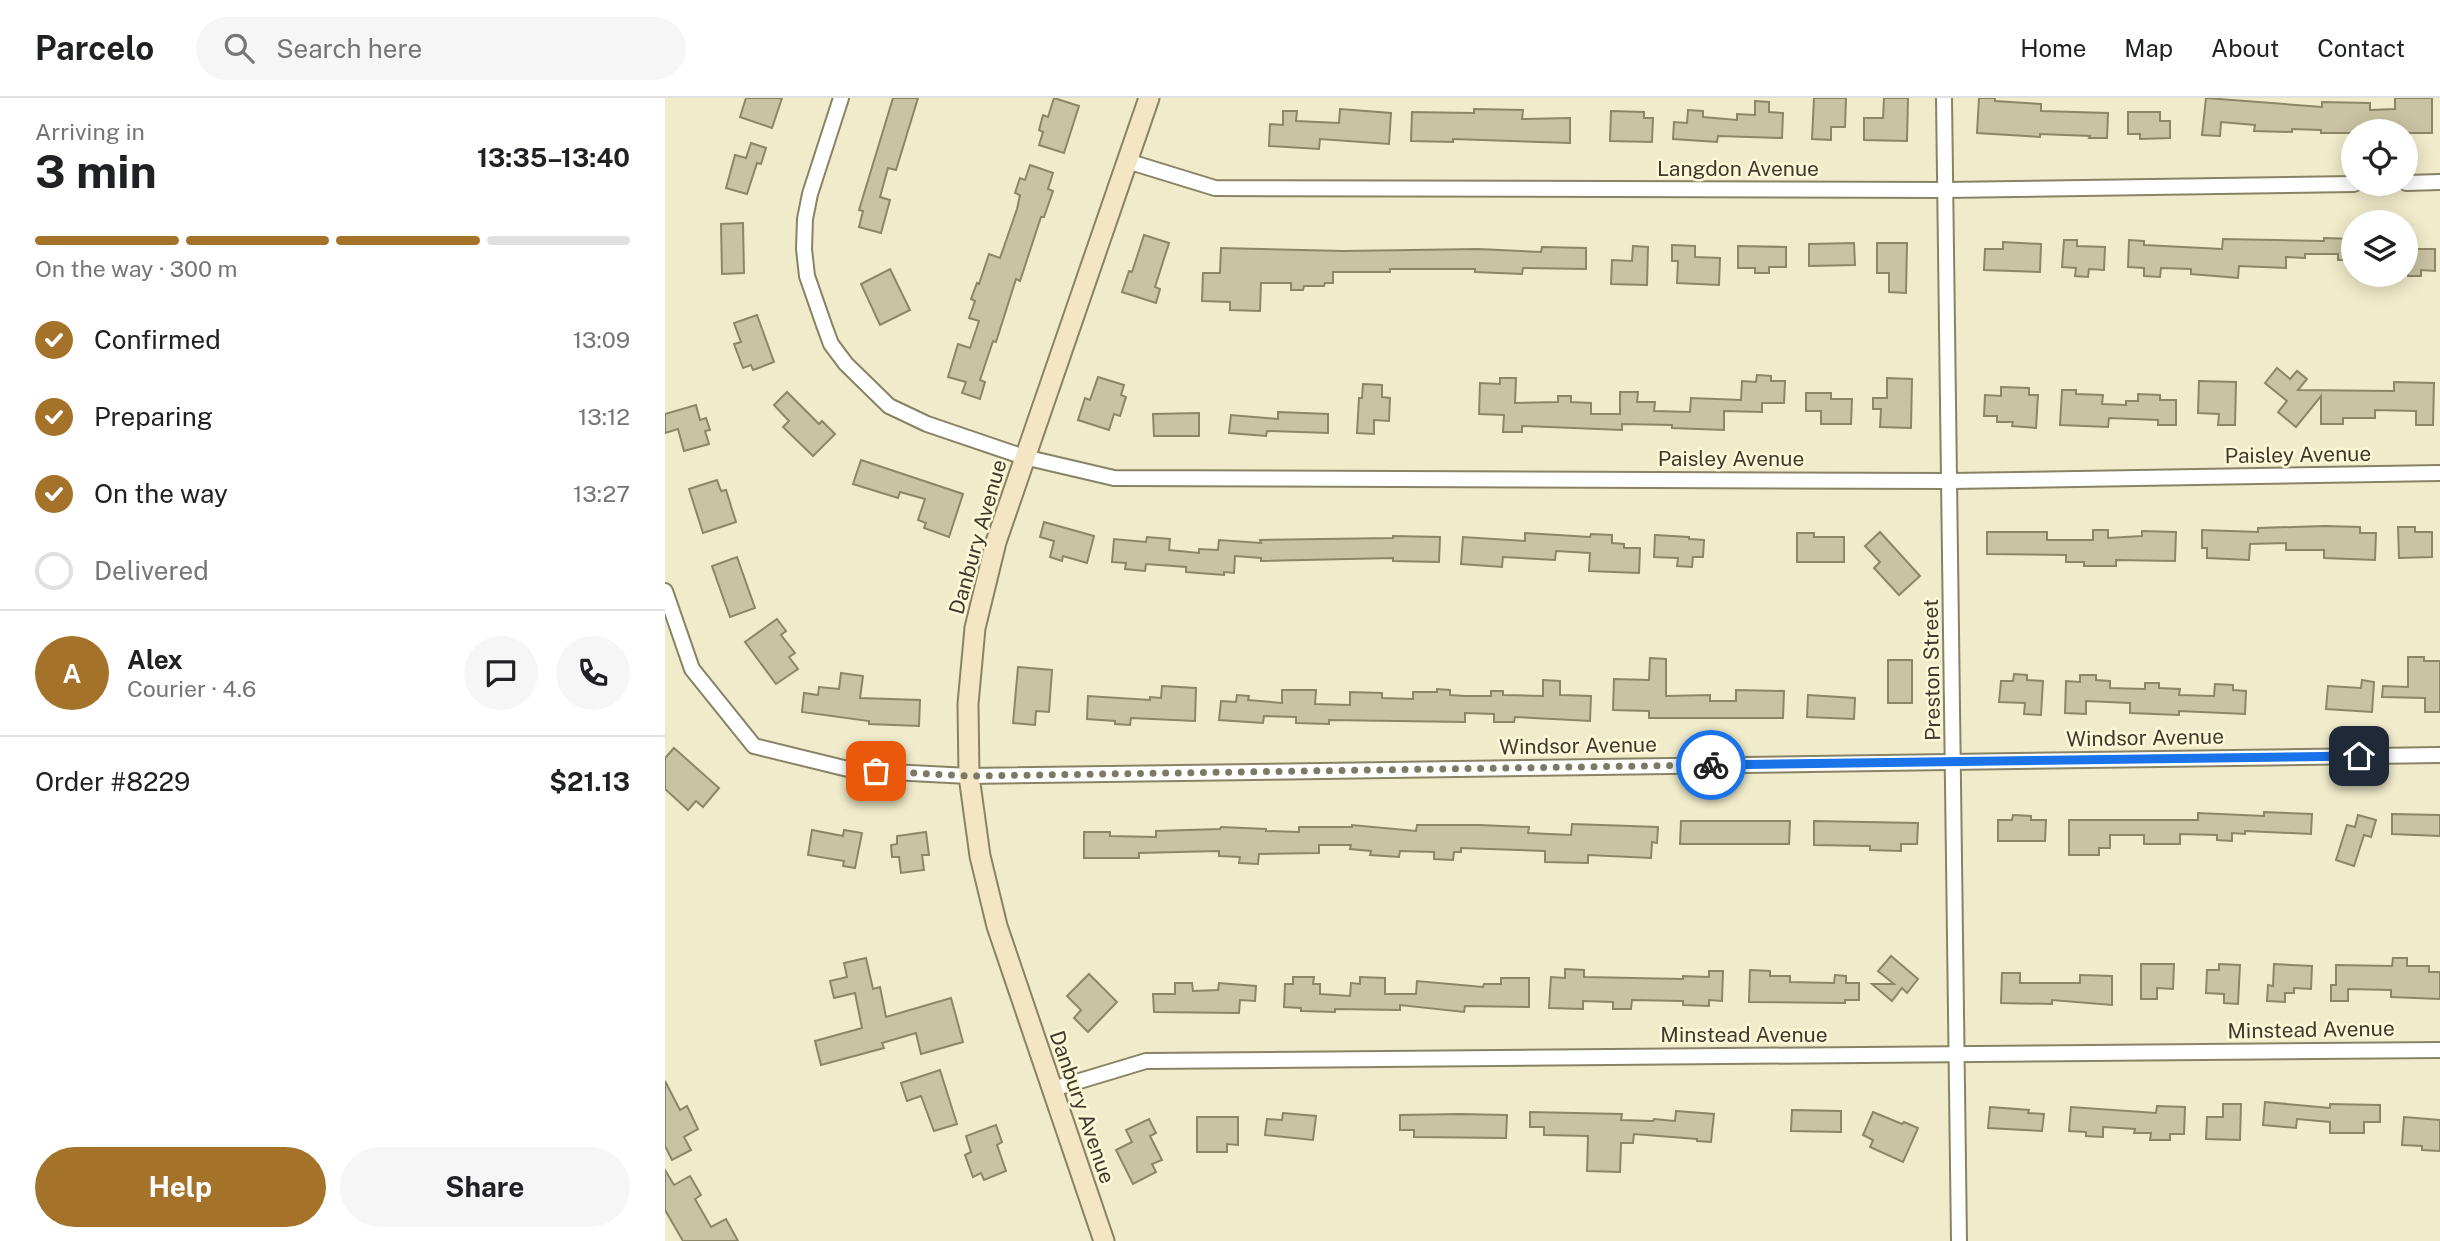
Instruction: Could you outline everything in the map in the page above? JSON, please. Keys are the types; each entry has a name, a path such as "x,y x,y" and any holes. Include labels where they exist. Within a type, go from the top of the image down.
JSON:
{"street":[{"name":"Paisley Avenue","path":"841,98 816,169 805,219 807,276 831,344 846,364 889,406 927,424 1024,457 1114,478 1950,481 2440,473"},
{"name":"Danbury Avenue","path":"1104,1241 997,926 980,856 969,776 968,704 975,628 996,542 1149,98"},
{"name":"Preston Street","path":"1944,98 1959,1241"},
{"name":"Langdon Avenue","path":"1127,162 1215,188 1945,190 2341,184"},
{"path":"2418,183 2440,182"},
{"name":"Windsor Avenue","path":"665,591 692,669 754,746 852,770 969,776 2440,755"},
{"name":"Minstead Avenue","path":"1053,1088 1146,1061 2440,1050"}],"building":[{"path":"746,98 782,98 772,128 740,117"},
{"path":"893,98 918,98 896,170 888,168 880,197 890,200 881,233 859,227 863,211 859,210"},
{"path":"1054,98 1079,106 1064,153 1039,145 1043,132 1039,130 1043,115 1048,117"},
{"path":"1814,98 1846,98 1845,127 1831,127 1831,140 1812,139"},
{"path":"1884,98 1908,98 1907,141 1864,140 1864,118 1883,118"},
{"path":"1979,98 2041,104 2041,111 2108,113 2107,138 1977,133"},
{"path":"2206,98 2322,107 2322,102 2370,103 2370,110 2395,109 2395,98 2432,98 2432,133 2418,133 2418,119 2341,119 2341,133 2292,129 2292,132 2254,131 2255,125 2221,122 2220,136 2202,135"},
{"path":"1755,101 1769,102 1769,112 1783,113 1782,138 1718,136 1717,142 1673,139 1674,122 1687,123 1688,110 1703,111 1703,117 1737,120 1737,114 1755,115"},
{"path":"1340,109 1391,113 1389,144 1320,139 1319,149 1269,146 1270,124 1283,125 1283,111 1297,111 1296,121 1339,123"},
{"path":"1474,109 1523,110 1522,119 1570,118 1570,143 1453,139 1453,142 1411,141 1412,112 1474,113"},
{"path":"1611,111 1644,112 1644,118 1653,118 1652,142 1610,141"},
{"path":"2128,112 2160,112 2160,121 2170,121 2170,138 2140,139 2140,134 2128,134"},
{"path":"751,143 766,148 761,164 757,163 747,194 726,188 735,155 746,158"},
{"path":"1030,165 1053,173 1048,189 1053,191 1044,217 1041,217 1020,281 1016,279 996,342 993,341 980,380 985,382 980,399 962,393 966,382 948,377 958,344 970,348 979,321 969,318 975,301 971,299 989,254 1000,258 1017,209 1020,195 1015,193 1020,178 1025,180"},
{"path":"743,223 744,273 722,274 721,224"},
{"path":"1144,235 1169,243 1155,287 1160,289 1156,303 1122,292 1129,271 1132,272"},
{"path":"2324,238 2341,239 2341,260 2338,260 2338,254 2286,257 2286,268 2239,266 2238,278 2191,274 2191,269 2161,268 2160,277 2144,276 2144,268 2128,267 2129,240 2144,241 2144,245 2222,249 2223,239 2324,241"},
{"path":"2064,240 2077,240 2077,246 2105,247 2104,270 2089,269 2088,277 2075,276 2076,268 2062,267"},
{"path":"2003,242 2041,244 2040,272 1984,270 1985,249 2003,249"},
{"path":"1854,243 1855,265 1809,266 1809,244"},
{"path":"1877,243 1907,243 1906,293 1889,292 1889,273 1877,273"},
{"path":"1672,245 1695,246 1695,257 1720,258 1719,285 1677,283 1678,261 1672,261"},
{"path":"1633,246 1648,247 1647,285 1611,284 1612,260 1632,261"},
{"path":"1738,246 1786,247 1786,267 1769,267 1769,273 1755,273 1755,268 1738,268"},
{"path":"1542,247 1586,248 1586,269 1523,268 1522,274 1475,272 1475,269 1333,272 1333,283 1304,286 1303,290 1291,290 1291,283 1261,283 1260,311 1230,310 1230,302 1202,301 1203,273 1220,273 1221,248 1344,251 1478,249 1541,252"},
{"path":"2418,249 2435,249 2435,271 2421,270 2421,276 2418,276"},
{"path":"890,269 910,310 880,325 861,284"},
{"path":"757,315 774,362 753,370 751,365 743,368 734,344 741,342 734,323"},
{"path":"2277,368 2290,379 2297,371 2307,379 2298,390 2394,391 2394,382 2434,383 2433,425 2416,425 2416,411 2375,410 2375,418 2343,418 2343,424 2321,424 2321,396 2296,427 2278,412 2287,401 2265,383"},
{"path":"1757,375 1771,376 1771,381 1785,381 1784,403 1762,403 1762,412 1724,411 1724,430 1622,424 1622,430 1522,426 1522,432 1503,432 1504,415 1479,414 1480,383 1500,384 1500,378 1516,378 1515,403 1558,402 1558,396 1571,396 1571,402 1591,403 1591,414 1620,414 1620,392 1638,392 1637,402 1655,402 1654,411 1690,412 1691,398 1741,400 1742,381 1756,382"},
{"path":"1098,377 1124,385 1121,395 1126,397 1120,416 1114,414 1109,430 1078,420 1085,398 1090,400"},
{"path":"1887,378 1912,379 1911,428 1880,427 1881,409 1873,409 1873,398 1887,398"},
{"path":"2199,381 2236,382 2235,425 2218,425 2219,414 2198,413"},
{"path":"1363,384 1382,385 1382,397 1390,398 1389,421 1374,420 1374,434 1357,433 1359,398 1362,398"},
{"path":"2001,387 2029,388 2029,395 2038,395 2036,428 2012,426 2013,422 1997,422 1997,416 1984,416 1985,395 2001,396"},
{"path":"2062,390 2076,390 2076,394 2103,395 2102,404 2126,405 2126,401 2138,401 2138,394 2160,395 2160,400 2176,400 2176,425 2158,425 2158,420 2109,418 2108,427 2060,425"},
{"path":"787,392 819,424 822,421 835,434 813,456 783,427 789,421 774,405"},
{"path":"1806,393 1831,393 1831,399 1852,399 1851,424 1821,424 1821,411 1806,411"},
{"path":"696,405 700,420 706,418 710,430 705,431 709,444 684,451 678,429 665,433 665,414"},
{"path":"1278,412 1328,414 1328,433 1267,431 1266,436 1229,433 1231,415 1278,419"},
{"path":"1199,413 1199,436 1154,436 1153,414"},
{"path":"861,460 963,494 949,537 924,528 926,523 918,520 925,499 900,492 898,498 853,484"},
{"path":"717,480 721,491 726,490 736,522 703,533 689,489"},
{"path":"1044,522 1094,536 1087,563 1063,556 1062,561 1050,557 1054,541 1040,537"},
{"path":"2360,527 2360,533 2376,533 2375,560 2324,558 2324,550 2286,550 2286,543 2250,544 2249,560 2207,558 2207,548 2202,548 2202,530 2258,532 2258,528"},
{"path":"2398,527 2415,527 2415,532 2432,532 2432,557 2399,558"},
{"path":"2093,530 2108,530 2108,538 2142,536 2142,531 2176,532 2175,561 2116,560 2116,566 2084,566 2084,562 2066,562 2066,555 1987,554 1987,532 2047,532 2047,540 2093,540"},
{"path":"1880,532 1920,576 1899,595 1874,568 1880,562 1865,546"},
{"path":"1525,533 1590,537 1591,534 1612,535 1612,543 1624,544 1624,548 1640,548 1639,573 1589,571 1590,553 1556,551 1555,560 1503,557 1502,567 1461,564 1463,537 1525,541"},
{"path":"1797,533 1814,533 1814,537 1844,537 1844,562 1797,562"},
{"path":"1655,535 1704,540 1703,557 1693,557 1692,567 1677,566 1678,558 1654,557"},
{"path":"1147,537 1170,539 1169,550 1199,553 1199,549 1218,550 1219,540 1261,543 1260,540 1440,537 1439,562 1393,561 1393,558 1261,561 1261,558 1235,556 1234,573 1224,572 1224,575 1186,572 1186,567 1146,564 1145,571 1125,569 1126,563 1112,562 1114,539 1146,542"},
{"path":"737,557 755,608 730,617 712,566"},
{"path":"777,619 786,631 781,635 795,653 789,657 798,669 776,684 745,642"},
{"path":"2408,657 2440,661 2440,712 2425,712 2425,698 2382,697 2383,686 2408,687"},
{"path":"1650,658 1666,659 1666,696 1710,695 1710,701 1736,701 1736,690 1784,691 1783,718 1649,718 1649,711 1613,710 1614,679 1649,680"},
{"path":"1888,660 1912,660 1912,703 1888,703"},
{"path":"1018,667 1052,670 1049,712 1036,711 1035,725 1013,723"},
{"path":"841,673 863,676 860,698 920,700 919,726 869,724 869,721 802,712 804,693 818,695 819,687 839,689"},
{"path":"2014,674 2027,675 2027,680 2043,681 2041,715 2024,714 2025,703 1999,702 2001,681 2013,681"},
{"path":"2080,675 2096,675 2096,680 2110,681 2110,688 2145,689 2145,683 2159,683 2159,688 2180,689 2179,695 2214,696 2215,684 2233,685 2233,690 2246,691 2245,714 2179,711 2179,715 2130,713 2130,703 2086,701 2086,714 2065,713 2066,681 2080,682"},
{"path":"1543,680 1560,681 1560,695 1591,696 1590,721 1515,717 1514,722 1494,722 1494,714 1465,713 1465,722 1329,720 1329,724 1296,723 1296,717 1264,716 1263,723 1219,720 1221,701 1236,702 1237,695 1249,696 1248,700 1282,703 1282,690 1316,690 1315,704 1350,705 1350,692 1382,693 1382,698 1413,699 1413,692 1437,692 1437,689 1450,690 1450,695 1465,696 1491,696 1491,691 1503,691 1503,695 1543,696"},
{"path":"2362,680 2374,682 2372,712 2326,709 2328,686 2361,688"},
{"path":"1162,686 1196,688 1195,721 1131,718 1130,725 1087,719 1088,696 1150,700 1150,697 1161,698"},
{"path":"1808,695 1855,698 1854,719 1807,717"},
{"path":"674,748 719,788 703,807 696,801 688,810 665,789 665,758"},
{"path":"2264,812 2312,814 2311,834 2245,831 2245,834 2232,833 2232,841 2217,840 2217,835 2180,834 2180,844 2144,844 2144,835 2110,835 2110,848 2099,848 2099,855 2069,855 2069,820 2198,820 2198,813 2264,816"},
{"path":"2392,814 2440,815 2440,836 2392,834"},
{"path":"2013,815 2031,816 2031,820 2046,820 2045,841 1998,841 1998,820 2012,820"},
{"path":"2358,815 2376,820 2371,837 2364,835 2354,866 2336,860 2347,825 2355,827"},
{"path":"1681,821 1790,821 1789,844 1680,844"},
{"path":"1814,821 1918,823 1917,844 1901,844 1901,851 1870,850 1870,846 1814,845"},
{"path":"1572,824 1658,827 1657,843 1652,842 1651,858 1588,855 1588,863 1545,862 1545,851 1461,848 1461,852 1454,852 1453,860 1434,859 1434,852 1400,851 1399,857 1370,855 1371,851 1350,849 1351,845 1319,845 1319,853 1259,854 1258,864 1239,863 1240,857 1219,856 1219,851 1139,853 1139,858 1084,858 1084,832 1110,832 1110,836 1156,837 1156,831 1221,827 1299,832 1299,827 1352,825 1416,831 1417,825 1479,825 1529,827 1528,833 1571,835"},
{"path":"812,830 843,836 844,830 862,833 855,868 843,866 844,861 808,855"},
{"path":"926,832 929,855 922,855 924,870 901,873 899,857 892,857 891,845 897,844 897,836"},
{"path":"1891,956 1918,979 1907,993 1902,988 1892,1001 1872,984 1894,984 1878,971"},
{"path":"866,958 873,989 880,987 886,1017 951,998 963,1042 921,1054 916,1033 882,1043 884,1048 821,1065 815,1041 862,1028 855,993 834,998 830,981 847,977 844,963"},
{"path":"2393,958 2407,958 2407,966 2429,966 2429,972 2440,972 2440,999 2391,997 2391,990 2348,989 2348,1001 2331,1001 2331,985 2336,985 2336,965 2392,966"},
{"path":"2141,964 2174,964 2173,989 2157,988 2157,999 2141,999"},
{"path":"2219,964 2240,965 2238,1004 2224,1003 2224,994 2206,993 2207,970 2219,970"},
{"path":"2274,964 2312,966 2311,989 2294,988 2294,993 2285,993 2285,1002 2267,1001 2268,985 2273,986"},
{"path":"1565,969 1584,970 1584,977 1683,979 1683,976 1709,977 1709,971 1723,971 1722,1001 1709,1000 1709,1006 1683,1005 1683,1001 1632,1000 1631,1009 1613,1009 1613,1002 1583,1001 1583,1009 1549,1008 1551,977 1565,978"},
{"path":"1750,970 1770,971 1770,976 1790,976 1790,982 1834,983 1835,975 1846,976 1846,983 1859,983 1859,1000 1845,1000 1845,1003 1749,1002"},
{"path":"2002,973 2020,973 2020,983 2080,983 2080,975 2112,976 2112,1005 2052,1000 2052,1004 2001,1003"},
{"path":"1089,974 1117,1002 1088,1032 1074,1018 1081,1010 1067,996"},
{"path":"1293,977 1314,977 1313,984 1320,984 1320,994 1350,996 1351,983 1360,984 1360,977 1385,978 1385,994 1416,994 1417,981 1483,987 1484,984 1501,984 1501,978 1529,978 1529,1007 1465,1006 1464,1012 1400,1005 1400,1010 1301,1011 1301,1008 1284,1007 1285,984 1293,984"},
{"path":"1175,983 1192,983 1193,991 1218,990 1219,983 1256,986 1255,1001 1240,1000 1239,1013 1154,1012 1153,994 1175,994"},
{"path":"940,1070 957,1124 934,1131 921,1096 907,1101 901,1083"},
{"path":"665,1081 680,1110 687,1106 698,1129 684,1137 691,1150 672,1160 665,1146"},
{"path":"2265,1102 2330,1108 2330,1104 2380,1105 2380,1122 2364,1122 2364,1133 2330,1133 2330,1122 2297,1119 2296,1128 2263,1125"},
{"path":"2223,1104 2241,1104 2240,1140 2206,1139 2207,1117 2223,1117"},
{"path":"2157,1106 2185,1107 2184,1134 2170,1134 2170,1140 2150,1140 2151,1133 2134,1133 2135,1129 2103,1127 2103,1137 2069,1131 2071,1107 2156,1113"},
{"path":"1990,1107 2044,1114 2042,1131 1988,1128"},
{"path":"1792,1110 1841,1111 1841,1132 1791,1131"},
{"path":"1676,1111 1714,1114 1711,1142 1634,1134 1633,1143 1621,1143 1620,1172 1587,1171 1588,1136 1544,1135 1544,1127 1530,1127 1530,1112 1622,1114 1621,1120 1675,1121"},
{"path":"1873,1112 1918,1128 1903,1162 1870,1147 1873,1140 1863,1135"},
{"path":"1283,1113 1316,1116 1313,1140 1265,1135 1267,1119 1282,1120"},
{"path":"1400,1115 1507,1115 1506,1138 1414,1137 1414,1130 1400,1130"},
{"path":"1197,1117 1238,1117 1238,1145 1227,1144 1227,1152 1197,1152"},
{"path":"2404,1117 2440,1120 2440,1151 2422,1150 2422,1146 2402,1145"},
{"path":"1149,1119 1156,1133 1150,1136 1162,1160 1152,1164 1156,1172 1133,1184 1116,1150 1132,1142 1126,1130"},
{"path":"996,1125 1002,1142 997,1145 1006,1171 984,1180 981,1173 973,1177 965,1155 971,1152 966,1136"},
{"path":"665,1170 674,1185 690,1176 701,1195 695,1199 711,1227 726,1219 738,1241 683,1241 665,1210"}],"way so far":[{"path":"876,771 969,776 1711,765"}],"route":[{"path":"1711,765 2359,756"}]}
